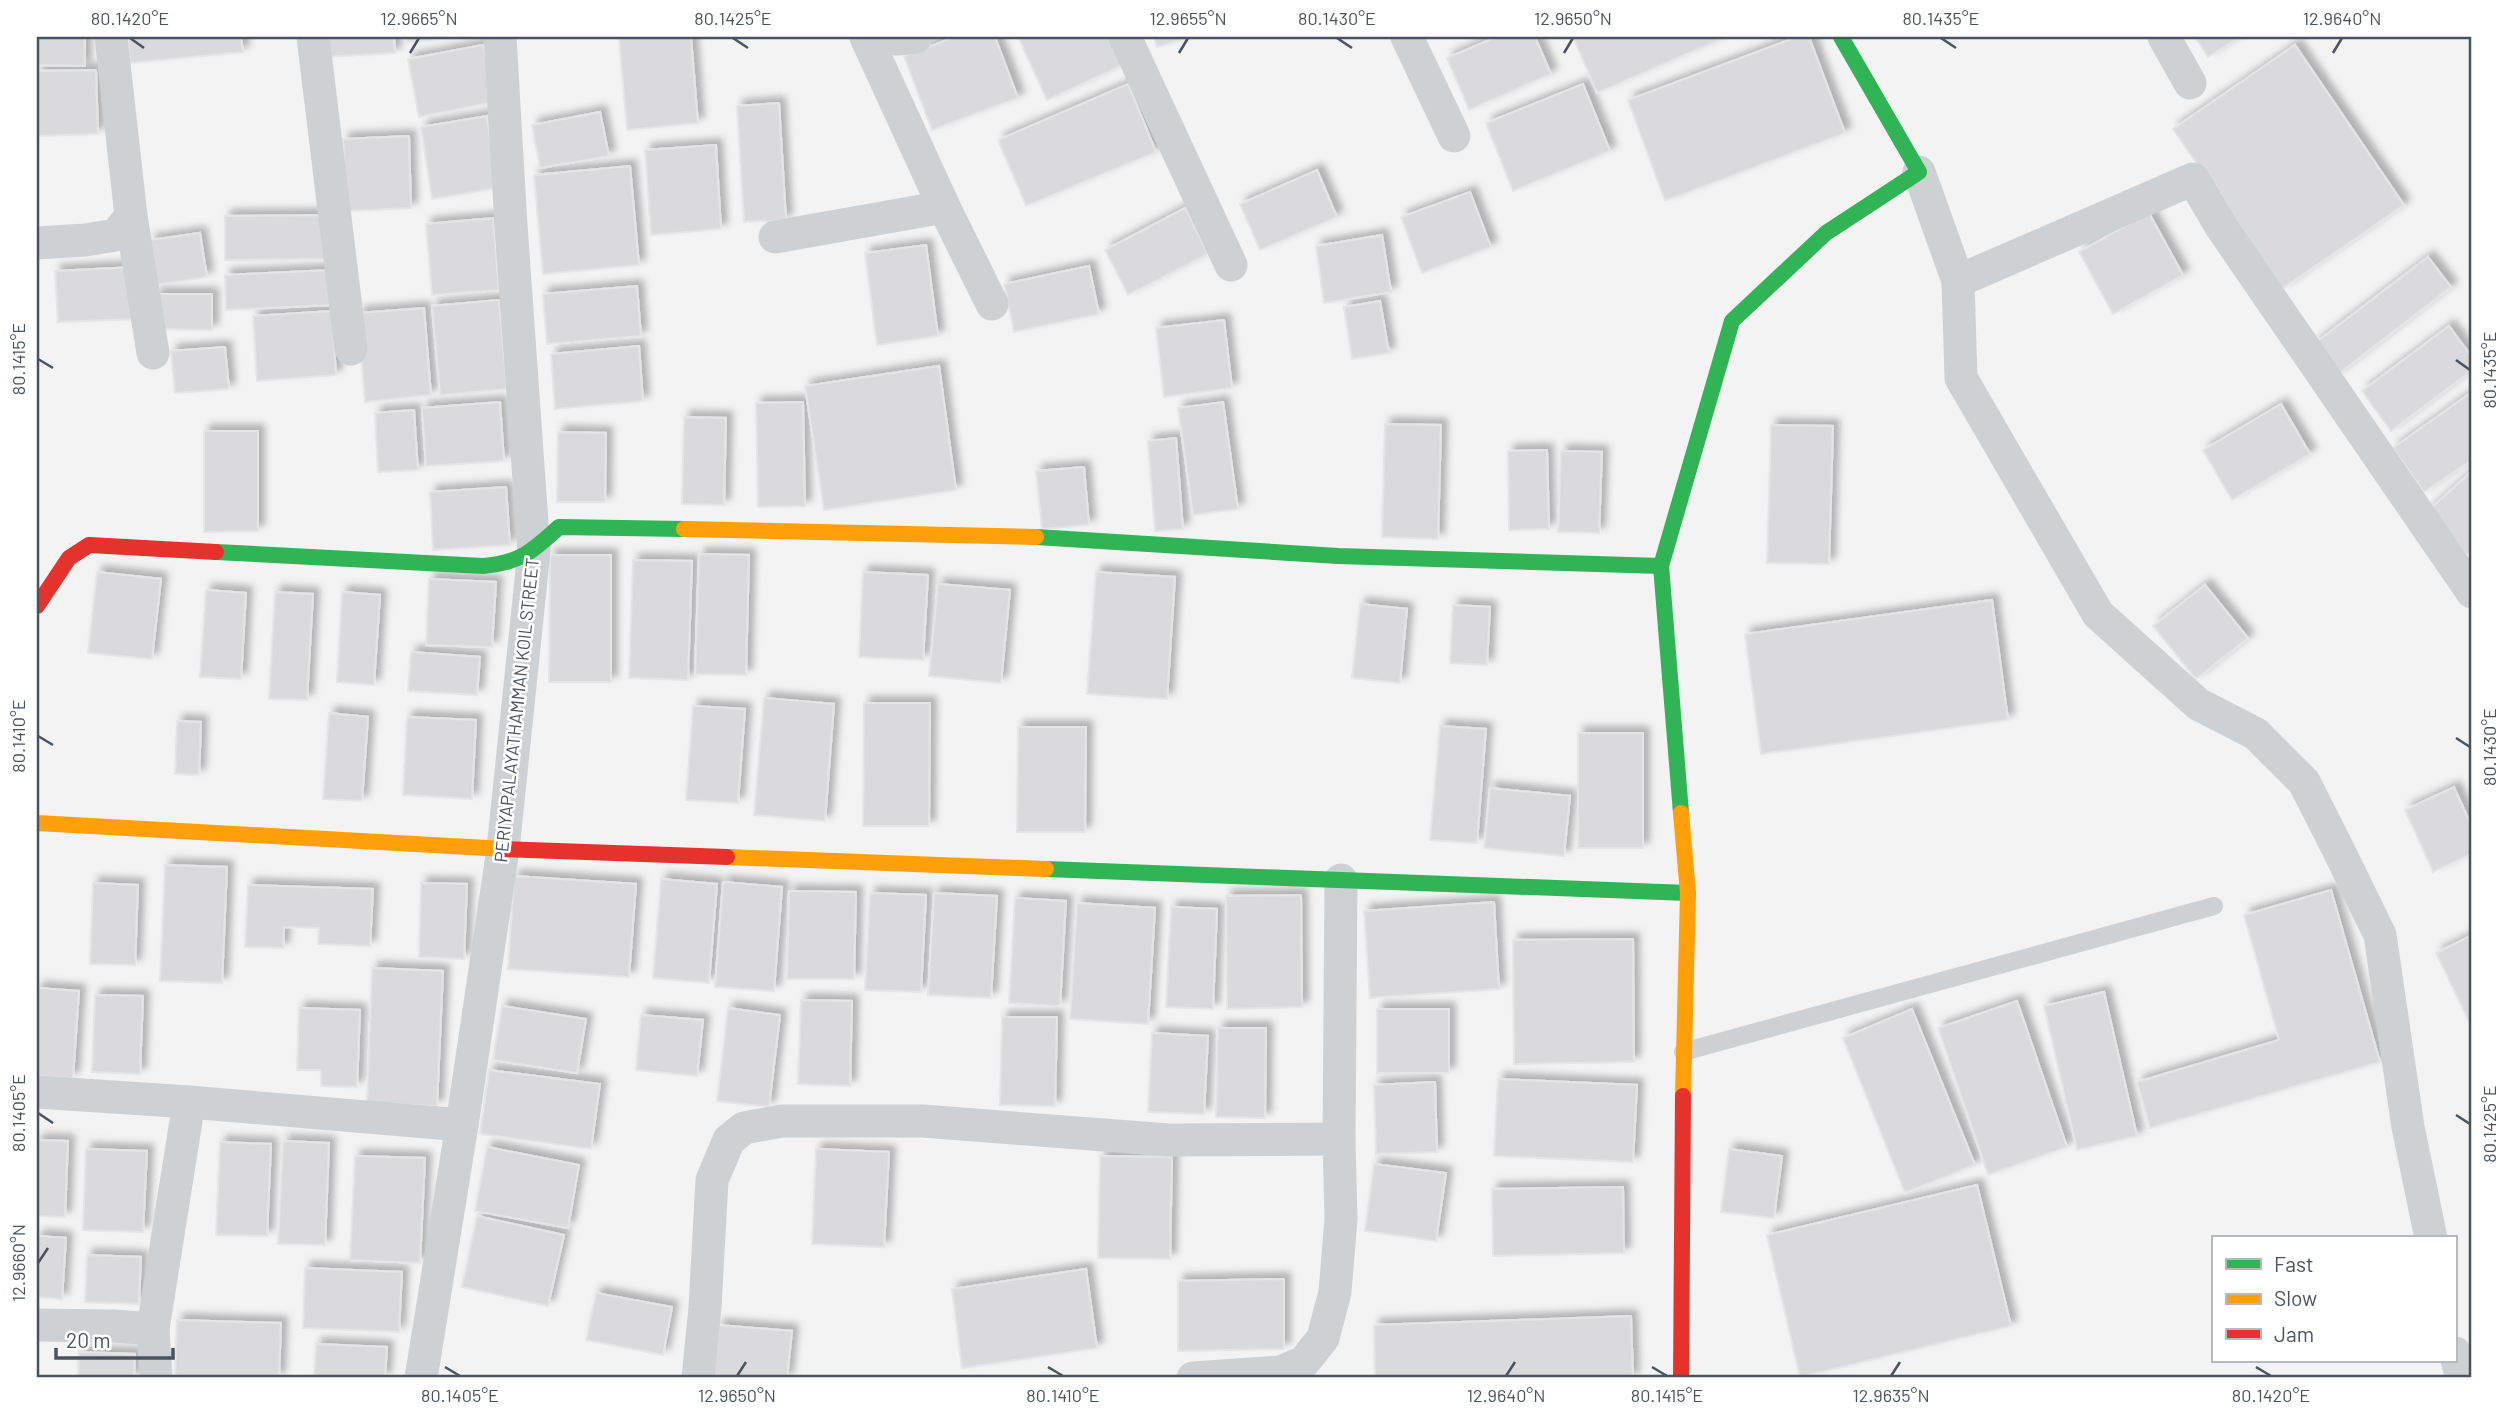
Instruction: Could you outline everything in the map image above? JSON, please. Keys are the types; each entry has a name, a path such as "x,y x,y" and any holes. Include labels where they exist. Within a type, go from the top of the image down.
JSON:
{"street":[{"path":"111,37 131,216 153,353"},
{"path":"313,37 351,349"},
{"name":"PERIYAPALAYATHAMMAN KOIL STREET","path":"421,1378 463,1125 503,849 534,551 500,37"},
{"path":"866,37 992,304"},
{"path":"891,37 915,37"},
{"path":"1125,37 1231,265"},
{"path":"1407,37 1454,136"},
{"path":"1842,37 1919,172 1958,281 1961,378 2098,614 2198,704 2256,734 2304,782 2337,847 2379,935 2408,1127 2431,1236"},
{"path":"2164,37 2190,83"},
{"path":"1681,1378 1683,1052 1688,893 1661,566 1732,321 1826,233 1919,172"},
{"path":"1958,281 2193,179 2222,228 2472,592"},
{"path":"775,237 944,207"},
{"path":"37,243 116,235 131,216"},
{"path":"37,606 69,558 89,545 465,567 519,562 559,527 1009,534 1338,556 1661,566"},
{"path":"37,823 503,849 1688,893"},
{"path":"1193,1378 1281,1372 1304,1362 1323,1338 1335,1292 1341,1219 1341,880"},
{"path":"37,1092 463,1125"},
{"path":"156,1378 153,1329 189,1102"},
{"path":"698,1378 712,1180 729,1140 744,1128 782,1121 923,1121 1169,1140 1339,1139"},
{"path":"37,1325 153,1329"},
{"path":"2456,1357 2462,1378"}],"lane":[{"path":"1683,1052 2214,906"}],"building":[{"path":"37,37 85,37 85,66 37,65"},
{"path":"128,37 241,37 243,52 130,63"},
{"path":"324,37 394,37 395,53 325,57"},
{"path":"406,37 472,37 407,42"},
{"path":"619,37 691,37 698,123 627,130"},
{"path":"955,37 995,37 1018,98 932,130 904,56"},
{"path":"1018,37 1110,37 1123,65 1047,100"},
{"path":"1154,37 1189,37 1157,47"},
{"path":"1496,37 1535,37 1551,74 1469,110 1447,58"},
{"path":"1573,37 1726,37 1597,93"},
{"path":"1797,37 1809,37 1845,133 1665,201 1628,100"},
{"path":"2195,37 2240,37 2208,57"},
{"path":"483,45 494,102 419,117 408,59"},
{"path":"2295,45 2404,205 2282,289 2173,129"},
{"path":"96,70 98,134 37,136 37,71"},
{"path":"1128,84 1156,152 1026,206 998,140"},
{"path":"1583,84 1610,151 1513,191 1486,123"},
{"path":"779,103 786,220 744,222 737,106"},
{"path":"600,112 609,156 540,168 532,125"},
{"path":"487,116 497,188 432,199 421,127"},
{"path":"409,136 411,208 346,211 343,139"},
{"path":"716,145 721,229 651,235 645,150"},
{"path":"630,166 639,265 543,274 534,175"},
{"path":"1317,170 1337,217 1260,250 1240,204"},
{"path":"1470,192 1491,247 1422,273 1401,217"},
{"path":"1185,208 1208,254 1128,295 1105,250"},
{"path":"2149,213 2183,275 2113,314 2079,252"},
{"path":"329,215 329,259 225,260 225,216"},
{"path":"493,218 499,290 432,295 426,224"},
{"path":"200,233 207,277 156,285 150,240"},
{"path":"1382,235 1391,292 1324,303 1316,246"},
{"path":"926,245 938,336 877,345 865,253"},
{"path":"2428,257 2451,287 2337,375 2314,344"},
{"path":"1089,266 1099,314 1014,332 1004,284"},
{"path":"135,267 137,319 58,322 55,271"},
{"path":"330,270 332,305 226,310 225,275"},
{"path":"637,286 641,336 547,344 543,294"},
{"path":"155,294 212,294 212,330 155,329"},
{"path":"499,300 507,389 440,395 432,306"},
{"path":"1380,301 1389,353 1352,359 1344,307"},
{"path":"424,308 431,395 365,402 358,313"},
{"path":"332,311 336,375 257,381 253,316"},
{"path":"1224,320 1232,388 1164,397 1156,328"},
{"path":"2449,326 2472,357 2472,370 2391,431 2362,391"},
{"path":"639,346 643,401 555,409 551,354"},
{"path":"225,347 229,389 175,393 171,351"},
{"path":"939,366 956,490 824,510 805,386"},
{"path":"2472,392 2472,460 2424,492 2393,448"},
{"path":"500,402 504,461 426,466 422,408"},
{"path":"803,402 805,506 758,507 756,403"},
{"path":"1223,402 1238,509 1193,515 1178,408"},
{"path":"2281,404 2310,454 2232,500 2203,450"},
{"path":"414,410 418,470 378,472 375,413"},
{"path":"684,417 726,418 724,505 682,504"},
{"path":"1385,424 1441,425 1438,539 1382,537"},
{"path":"1771,425 1833,426 1829,564 1767,563"},
{"path":"204,431 258,431 258,531 204,532"},
{"path":"558,432 606,433 605,502 557,502"},
{"path":"1176,438 1183,529 1155,531 1148,441"},
{"path":"1547,450 1549,529 1509,530 1508,451"},
{"path":"1561,451 1602,452 1599,533 1558,532"},
{"path":"1084,467 1089,525 1042,529 1036,471"},
{"path":"2472,471 2472,549 2466,555 2427,512"},
{"path":"506,487 510,545 433,550 430,492"},
{"path":"699,554 749,555 746,675 695,674"},
{"path":"550,555 611,555 611,682 549,682"},
{"path":"633,560 692,561 688,680 629,678"},
{"path":"97,572 161,579 152,659 88,653"},
{"path":"863,572 928,575 923,660 859,657"},
{"path":"1096,572 1175,577 1167,699 1087,694"},
{"path":"429,579 496,582 492,647 426,645"},
{"path":"938,584 1010,590 1001,683 929,676"},
{"path":"2205,585 2248,638 2196,679 2153,626"},
{"path":"206,590 246,593 241,679 200,677"},
{"path":"275,592 313,594 307,700 269,699"},
{"path":"342,592 380,595 374,685 337,682"},
{"path":"1992,600 2008,720 1761,754 1745,634"},
{"path":"1360,604 1407,609 1400,683 1352,678"},
{"path":"1453,605 1490,607 1487,665 1450,663"},
{"path":"411,652 480,657 477,695 408,691"},
{"path":"764,698 834,704 825,821 754,815"},
{"path":"864,703 930,703 929,826 863,826"},
{"path":"693,706 745,709 738,803 686,800"},
{"path":"329,713 368,717 362,801 323,799"},
{"path":"407,717 476,720 472,799 403,795"},
{"path":"177,721 201,722 199,775 175,774"},
{"path":"1440,726 1486,729 1477,843 1430,840"},
{"path":"1018,727 1086,727 1085,832 1017,832"},
{"path":"1578,733 1643,733 1643,848 1578,848"},
{"path":"2454,787 2472,827 2472,854 2433,872 2405,810"},
{"path":"1490,788 1570,796 1564,856 1484,848"},
{"path":"165,865 227,867 222,983 160,981"},
{"path":"514,876 636,884 629,977 508,969"},
{"path":"661,879 717,884 709,983 653,978"},
{"path":"723,882 782,887 774,991 715,987"},
{"path":"93,883 138,885 135,965 90,964"},
{"path":"421,883 467,884 464,959 419,957"},
{"path":"248,885 373,889 370,946 318,944 319,928 284,927 283,948 245,947"},
{"path":"2331,890 2380,1062 2150,1128 2137,1082 2279,1040 2244,915"},
{"path":"789,891 856,892 854,979 787,979"},
{"path":"870,893 926,895 921,992 865,990"},
{"path":"934,893 997,896 991,998 928,995"},
{"path":"1301,895 1302,1007 1227,1009 1226,896"},
{"path":"1015,898 1066,901 1060,1006 1009,1003"},
{"path":"1494,902 1499,989 1370,998 1364,911"},
{"path":"1077,903 1155,908 1148,1024 1070,1019"},
{"path":"1171,907 1217,909 1213,1009 1166,1007"},
{"path":"2472,935 2472,1028 2436,953"},
{"path":"1633,939 1634,1062 1514,1064 1513,940"},
{"path":"372,968 443,971 437,1106 367,1103"},
{"path":"37,988 79,991 73,1078 37,1076"},
{"path":"2104,992 2137,1136 2077,1150 2044,1006"},
{"path":"95,995 143,996 140,1074 92,1072"},
{"path":"801,1000 852,1001 850,1086 798,1084"},
{"path":"2017,1001 2067,1147 1988,1175 1938,1028"},
{"path":"502,1006 586,1019 577,1073 493,1060"},
{"path":"299,1008 360,1010 357,1087 321,1086 321,1070 297,1070"},
{"path":"728,1008 780,1015 769,1107 717,1101"},
{"path":"1377,1009 1449,1009 1449,1073 1377,1073"},
{"path":"1912,1009 1975,1165 1905,1193 1843,1038"},
{"path":"641,1015 703,1020 697,1076 636,1070"},
{"path":"1002,1017 1057,1017 1055,1106 1000,1105"},
{"path":"1218,1028 1266,1028 1265,1118 1216,1117"},
{"path":"1152,1033 1208,1036 1204,1114 1148,1112"},
{"path":"489,1070 600,1084 591,1149 480,1134"},
{"path":"1498,1079 1637,1085 1633,1162 1494,1156"},
{"path":"1435,1082 1437,1152 1376,1154 1374,1085"},
{"path":"37,1140 68,1141 65,1217 37,1216"},
{"path":"283,1141 329,1143 325,1245 278,1244"},
{"path":"220,1142 271,1144 267,1236 216,1235"},
{"path":"487,1147 579,1165 568,1228 475,1211"},
{"path":"86,1149 147,1151 143,1232 83,1230"},
{"path":"816,1149 889,1152 884,1247 812,1244"},
{"path":"1729,1149 1782,1156 1774,1218 1721,1212"},
{"path":"355,1156 425,1158 420,1263 350,1260"},
{"path":"1100,1156 1172,1157 1170,1259 1098,1258"},
{"path":"1374,1164 1446,1173 1436,1241 1365,1231"},
{"path":"1977,1185 2011,1326 1800,1377 1767,1235"},
{"path":"1623,1187 1624,1253 1493,1256 1492,1189"},
{"path":"477,1216 564,1235 548,1306 462,1287"},
{"path":"37,1236 66,1238 62,1299 37,1297"},
{"path":"87,1255 141,1257 139,1304 85,1302"},
{"path":"305,1268 402,1272 399,1332 303,1328"},
{"path":"1086,1269 1097,1348 962,1368 952,1289"},
{"path":"1284,1279 1284,1349 1178,1351 1178,1281"},
{"path":"596,1293 672,1307 663,1355 586,1340"},
{"path":"1631,1316 1633,1378 1375,1378 1374,1325"},
{"path":"177,1320 281,1323 279,1378 175,1378"},
{"path":"718,1325 792,1331 787,1378 713,1378"},
{"path":"316,1344 387,1347 385,1378 314,1378"},
{"path":"79,1352 135,1354 134,1378 78,1378"}],"traffic: fast":[{"path":"1681,813 1661,566 1732,321 1826,233 1919,172 1841,37"},
{"path":"216,552 483,566 516,559 559,527 684,529"},
{"path":"1036,537 1338,556 1661,566"},
{"path":"1046,869 1688,893"}],"traffic: slow":[{"path":"684,529 1036,537"},
{"path":"1681,813 1688,893 1683,1096"},
{"path":"37,823 504,849"},
{"path":"727,857 1046,869"}],"traffic: jam":[{"path":"37,606 69,558 89,545 216,552"},
{"path":"504,849 727,857"},
{"path":"1681,1378 1683,1096"}]}
